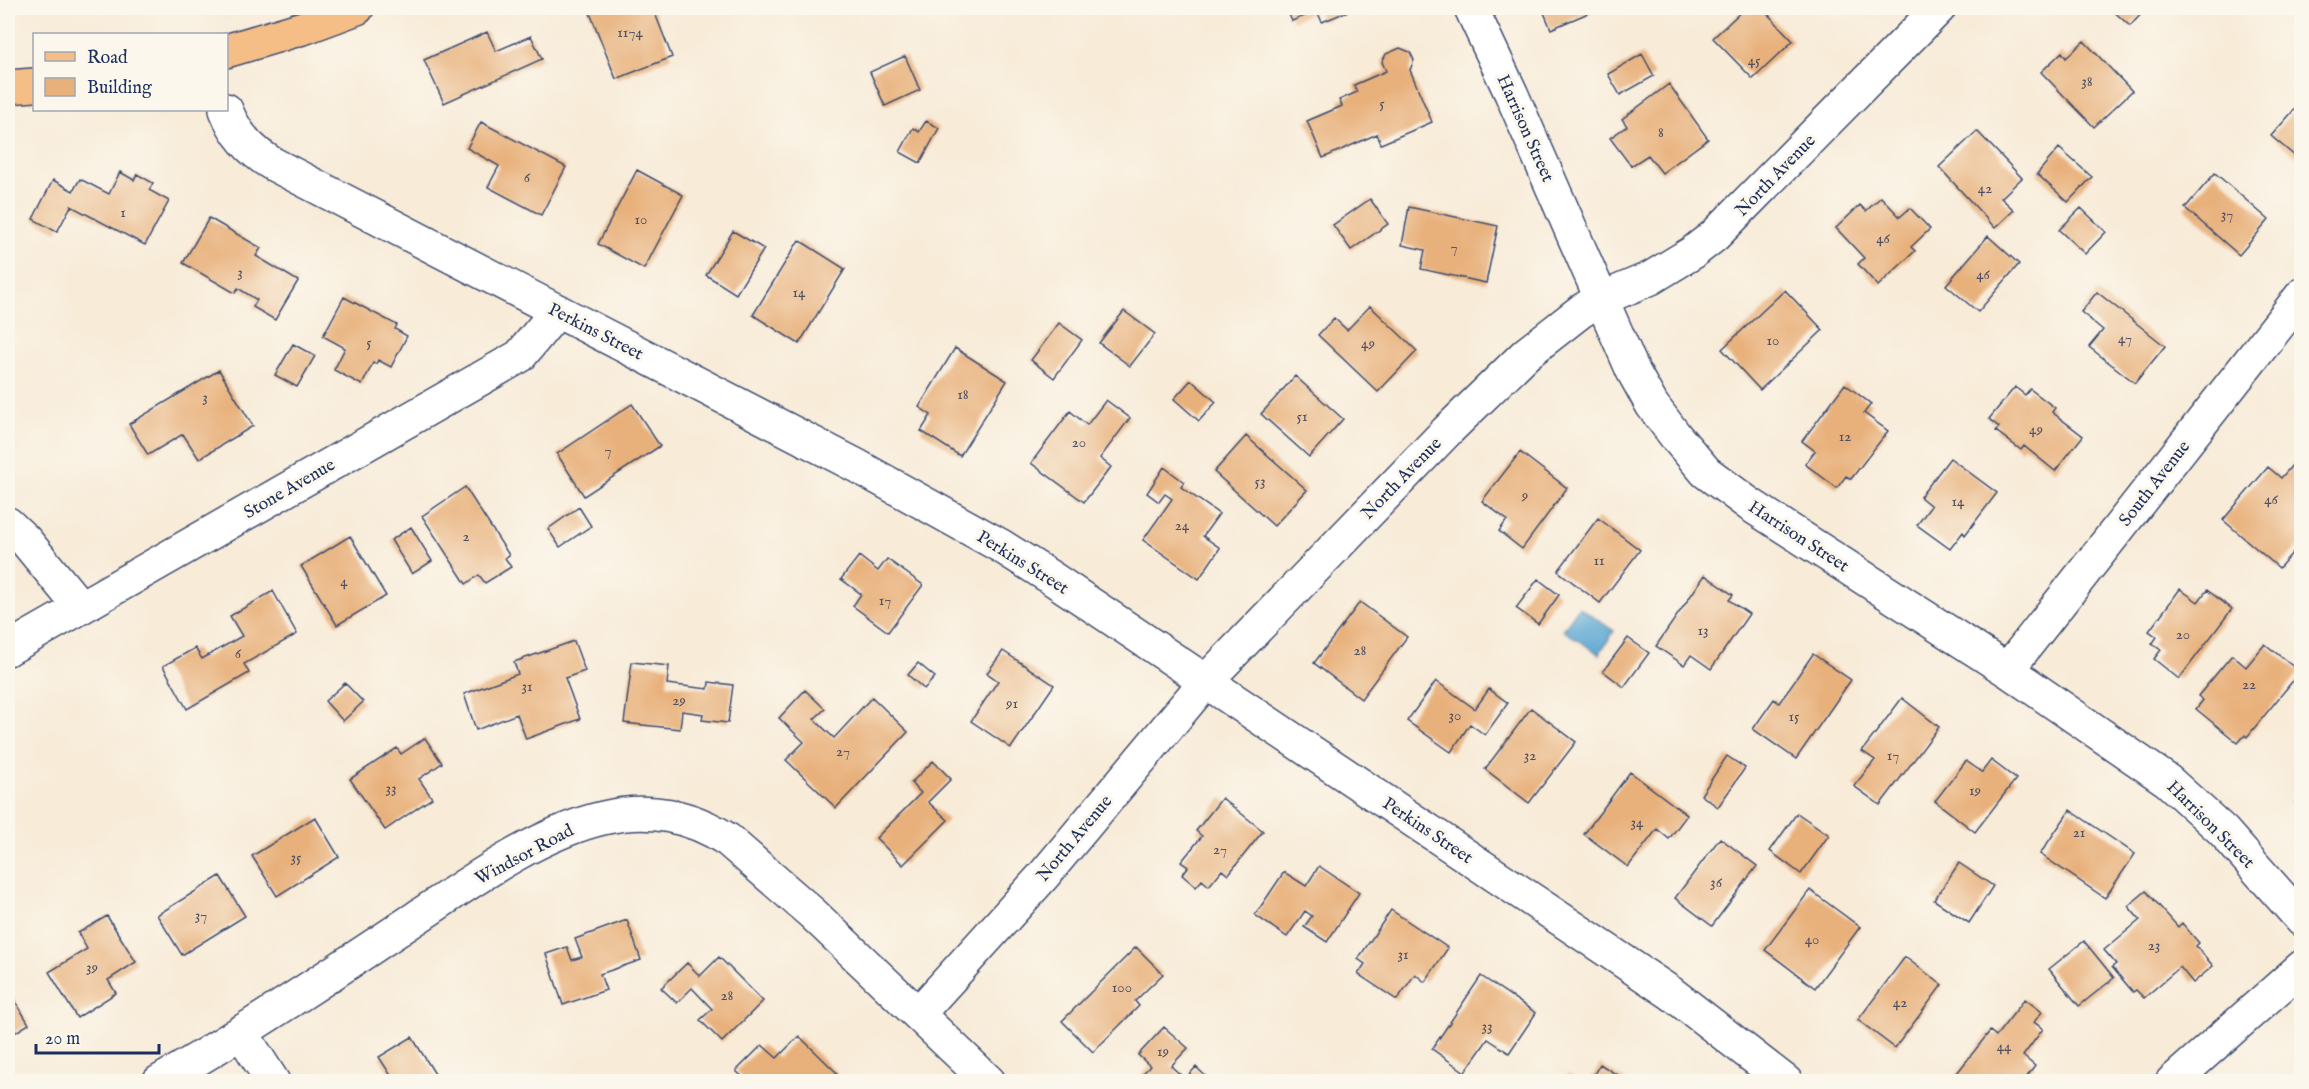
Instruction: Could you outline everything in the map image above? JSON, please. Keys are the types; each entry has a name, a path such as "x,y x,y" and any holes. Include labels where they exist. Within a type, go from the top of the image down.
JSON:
{"main road":[{"path":"228,50 306,27 357,8"},
{"path":"8,87 33,85"}],"street":[{"name":"Harrison Street","path":"1471,8 1511,93 1633,371 1652,405 1706,472 1749,504 2007,670 2187,796 2223,831 2301,920"},
{"name":"North Avenue","path":"919,1013 1044,875 1206,681 1324,556 1487,392 1526,354 1562,324 1601,299 1660,272 1692,253 1714,236 1939,8"},
{"name":"Perkins Street","path":"226,111 237,133 263,159 858,466 1001,546 1671,993 1786,1082"},
{"name":"South Avenue","path":"2007,670 2301,295"},
{"name":"Stone Avenue","path":"8,649 520,356 557,311"},
{"path":"8,524 32,548 80,607"},
{"name":"Windsor Road","path":"159,1082 241,1032 467,884 515,856 560,832 582,824 602,818 643,813 686,819 728,840 813,914 989,1082"},
{"path":"2172,1082 2301,967"},
{"path":"241,1032 273,1082"}],"water":[{"path":"1579,607 1614,631 1599,654 1563,630"}],"building":[{"path":"588,8 653,8 672,57 616,79"},
{"path":"1286,8 1356,8 1322,22 1317,11 1292,21"},
{"path":"1542,8 1600,8 1551,29"},
{"path":"1745,8 1762,8 1793,41 1753,79 1713,38"},
{"path":"2110,8 2147,8 2130,26"},
{"path":"487,32 496,51 531,36 542,59 444,103 424,60"},
{"path":"2084,41 2132,91 2094,127 2041,72 2062,52 2066,58"},
{"path":"1400,48 1410,52 1414,60 1410,70 1432,122 1381,144 1377,134 1323,158 1307,121 1342,106 1339,100 1357,92 1354,85 1386,71 1382,62 1386,54"},
{"path":"1642,54 1654,76 1620,95 1608,74"},
{"path":"905,56 920,90 885,106 870,72"},
{"path":"1669,84 1708,139 1662,173 1648,155 1631,166 1610,138 1627,126 1622,119"},
{"path":"2302,101 2302,162 2271,136"},
{"path":"926,121 939,128 920,163 900,152 913,128 919,132"},
{"path":"481,122 566,167 541,215 488,187 499,166 467,148"},
{"path":"1977,131 2022,178 2001,198 2014,210 1995,228 1939,167"},
{"path":"2059,148 2092,177 2068,202 2037,174"},
{"path":"637,170 683,195 644,269 598,244"},
{"path":"120,172 134,180 137,174 153,183 149,190 169,201 145,245 71,206 57,232 33,219 53,180 73,191 80,179 109,194"},
{"path":"2215,173 2269,220 2239,255 2185,208"},
{"path":"1881,197 1900,217 1910,208 1930,229 1911,247 1915,251 1878,286 1858,264 1864,258 1836,228 1860,205 1866,211"},
{"path":"1370,199 1388,224 1351,250 1333,225"},
{"path":"1409,207 1498,226 1486,283 1421,269 1425,250 1402,245"},
{"path":"2081,208 2106,232 2085,254 2059,230"},
{"path":"209,218 261,248 256,256 298,281 275,320 253,307 257,300 238,288 235,293 183,263"},
{"path":"733,231 764,249 736,294 706,275"},
{"path":"1988,236 2019,264 1978,312 1946,285"},
{"path":"799,240 845,269 799,344 753,315"},
{"path":"1785,290 1823,330 1760,390 1722,349"},
{"path":"2097,292 2165,346 2135,383 2089,347 2103,330 2081,312"},
{"path":"344,297 397,325 395,329 407,336 391,367 378,360 376,364 373,363 362,385 334,370 345,348 323,336"},
{"path":"1370,306 1417,351 1378,392 1318,335 1334,318 1347,330"},
{"path":"1124,311 1155,334 1130,366 1099,343"},
{"path":"1059,323 1082,340 1054,378 1031,360"},
{"path":"293,344 315,356 297,387 275,375"},
{"path":"955,348 1007,381 960,456 921,431 931,415 919,407"},
{"path":"219,370 253,426 199,459 183,434 148,455 129,424"},
{"path":"1295,376 1343,419 1309,457 1261,414"},
{"path":"1191,380 1216,402 1199,421 1174,399"},
{"path":"1845,384 1871,404 1864,413 1888,431 1851,479 1846,476 1837,488 1805,464 1815,451 1802,441"},
{"path":"2015,387 2025,395 2030,389 2055,408 2052,412 2083,436 2055,471 2024,446 2021,450 1996,431 1999,427 1989,419"},
{"path":"1106,400 1130,418 1100,458 1111,467 1084,502 1031,463 1070,411 1087,425"},
{"path":"632,404 660,446 584,496 557,454"},
{"path":"1246,436 1307,490 1274,526 1214,472"},
{"path":"1520,452 1567,488 1522,549 1499,531 1507,520 1482,501"},
{"path":"2302,454 2302,542 2279,568 2223,520 2268,467 2281,478"},
{"path":"1950,458 1997,493 1965,535 1963,532 1950,549 1917,525 1931,506 1920,497"},
{"path":"1164,467 1184,482 1181,487 1219,514 1203,536 1220,548 1199,579 1143,540 1172,499 1165,494 1159,502 1147,493"},
{"path":"465,487 509,555 505,558 511,567 485,583 479,575 466,584 422,516"},
{"path":"579,507 591,526 560,547 548,529"},
{"path":"1598,518 1640,550 1600,603 1558,571"},
{"path":"411,527 432,561 412,574 391,540"},
{"path":"350,536 386,596 337,625 301,566"},
{"path":"859,556 878,571 887,559 923,585 888,632 853,606 861,594 841,579"},
{"path":"1705,575 1733,595 1729,600 1749,614 1711,669 1691,655 1684,665 1656,646"},
{"path":"1538,579 1559,595 1538,624 1516,608"},
{"path":"2180,589 2198,602 2207,590 2232,609 2179,679 2154,659 2161,650 2152,644 2157,637 2149,631"},
{"path":"273,591 297,634 244,664 249,673 187,709 163,666 195,648 202,659 242,636 230,616"},
{"path":"1360,602 1407,637 1361,699 1314,663"},
{"path":"1628,638 1649,653 1624,687 1603,671"},
{"path":"574,641 585,671 565,678 580,719 526,739 517,714 476,730 464,694 518,674 514,662"},
{"path":"2265,644 2300,672 2247,737 2245,735 2238,743 2196,709 2203,700 2198,696 2232,655 2246,667"},
{"path":"1003,651 1054,685 1011,748 971,721 998,681 987,673"},
{"path":"1813,654 1851,680 1796,759 1753,729 1774,699 1779,703"},
{"path":"632,662 669,666 667,684 708,689 709,682 733,685 728,723 702,720 703,714 682,711 680,729 624,723"},
{"path":"918,663 935,677 924,689 908,675"},
{"path":"1436,681 1475,709 1489,689 1508,703 1485,735 1470,724 1451,752 1407,721"},
{"path":"345,683 363,702 343,721 325,701"},
{"path":"805,690 825,709 814,719 834,738 872,697 908,732 836,808 786,760 804,742 779,718"},
{"path":"1902,698 1939,727 1880,805 1854,786 1875,760 1862,751"},
{"path":"1531,708 1576,742 1529,803 1485,769"},
{"path":"425,738 442,763 419,779 432,798 385,830 350,779 397,748 401,754"},
{"path":"1727,756 1745,768 1718,807 1701,795"},
{"path":"1991,760 2016,779 1975,832 1935,801 1966,761 1982,772"},
{"path":"933,761 951,779 928,802 948,820 903,865 876,838 921,793 911,783"},
{"path":"1630,772 1687,815 1669,839 1657,829 1628,867 1584,834"},
{"path":"2302,796 2302,808 2295,803"},
{"path":"1222,798 1263,831 1228,875 1222,870 1209,886 1202,880 1196,887 1182,875 1188,867 1181,862 1202,836 1196,831"},
{"path":"2070,810 2135,854 2105,898 2040,854"},
{"path":"1797,813 1829,835 1801,874 1770,851"},
{"path":"315,817 339,857 277,896 252,856"},
{"path":"1720,838 1757,866 1712,926 1675,898"},
{"path":"1959,863 1993,886 1969,923 1934,900"},
{"path":"1319,866 1359,893 1327,942 1304,927 1312,916 1305,911 1287,937 1255,915 1284,872 1306,886"},
{"path":"220,876 245,916 182,955 157,915"},
{"path":"1810,890 1860,927 1815,988 1765,950"},
{"path":"2146,891 2178,927 2182,923 2199,943 2196,946 2213,966 2193,983 2180,967 2144,998 2136,990 2133,992 2112,967 2116,964 2104,950 2140,920 2128,906"},
{"path":"1391,910 1448,948 1425,982 1415,974 1397,1000 1358,974 1365,964 1358,959"},
{"path":"107,916 136,962 108,980 116,993 77,1018 49,972 87,949 78,933"},
{"path":"627,920 641,960 600,974 606,990 563,1005 546,954 567,947 572,960 582,957 575,939"},
{"path":"2084,941 2114,978 2079,1006 2049,969"},
{"path":"1136,947 1163,974 1135,1001 1139,1006 1093,1052 1062,1021"},
{"path":"719,957 763,1001 722,1042 700,1020 712,1009 692,988 677,1003 661,988 687,963 700,976"},
{"path":"1905,957 1942,985 1895,1048 1858,1020"},
{"path":"1481,976 1536,1013 1509,1053 1488,1039 1465,1072 1432,1049"},
{"path":"8,989 29,1024 8,1037"},
{"path":"2025,999 2042,1012 2034,1022 2043,1029 2023,1056 2035,1066 2023,1082 1950,1082 1990,1031 1996,1036"},
{"path":"1164,1027 1188,1048 1171,1066 1185,1079 1196,1067 1212,1082 1135,1082 1150,1066 1138,1055"},
{"path":"799,1036 837,1073 829,1082 748,1082 736,1071 762,1045 777,1058"},
{"path":"412,1037 440,1082 395,1082 379,1057"},
{"path":"1600,1064 1628,1082 1589,1082"},
{"path":"1568,1074 1579,1082 1564,1082"}]}
